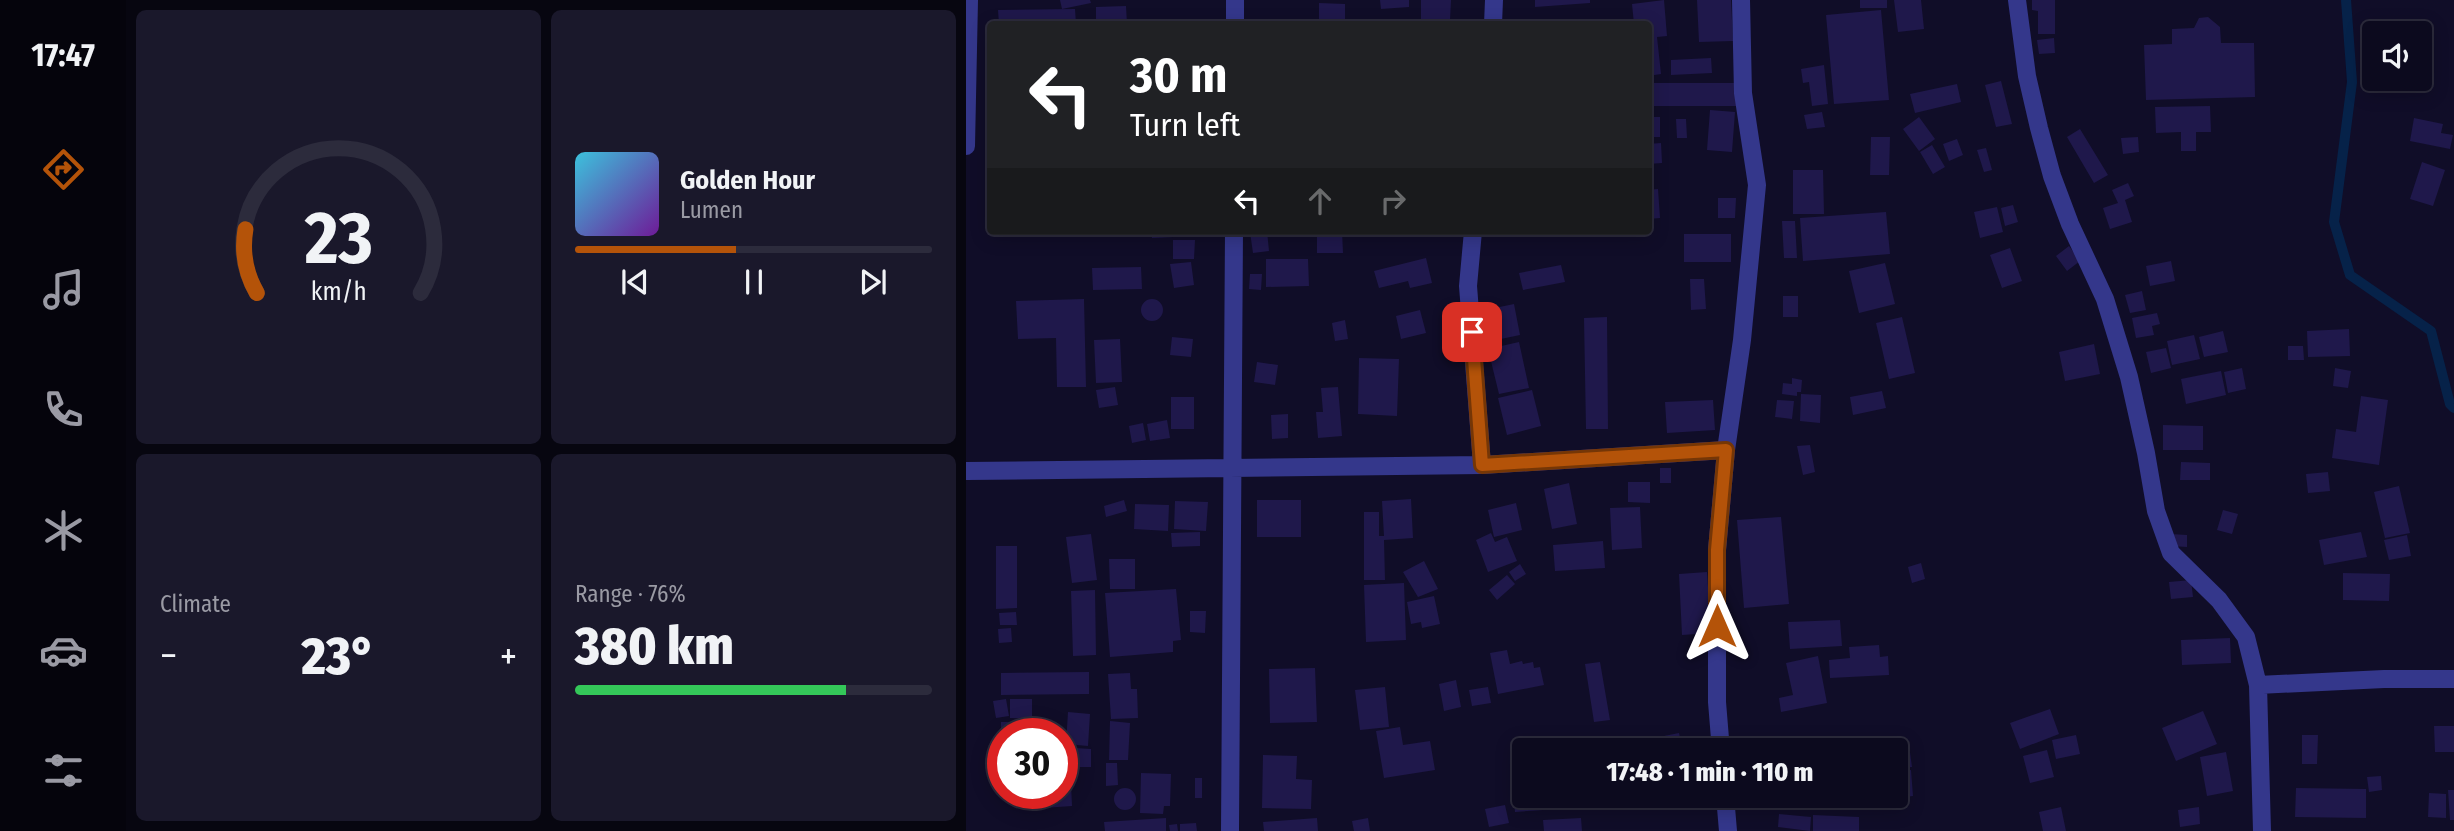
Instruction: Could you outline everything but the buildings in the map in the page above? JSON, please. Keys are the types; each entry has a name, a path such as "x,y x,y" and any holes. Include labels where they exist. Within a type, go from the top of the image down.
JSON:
{"street":[{"path":"966,146 969,0"},
{"path":"1235,0 1235,21"},
{"path":"1493,21 1494,0"},
{"path":"1720,738 1717,702 1717,550 1757,185 1743,93 1741,0"},
{"path":"2017,0 2027,76 2052,176 2070,224 2105,299 2129,377 2156,512 2171,553 2219,600 2246,637 2258,685 2262,831"},
{"path":"1230,831 1234,235"},
{"path":"1473,235 1468,286 1482,465"},
{"path":"966,471 1482,465 1726,450"},
{"path":"2258,685 2384,679 2454,679"},
{"path":"1726,808 1728,831"}],"waterway":[{"path":"2346,0 2352,82 2334,222 2350,275 2431,331 2450,404 2454,408"}],"route":[{"path":"1472,332 1482,465 1726,450 1717,550 1717,626"}]}
